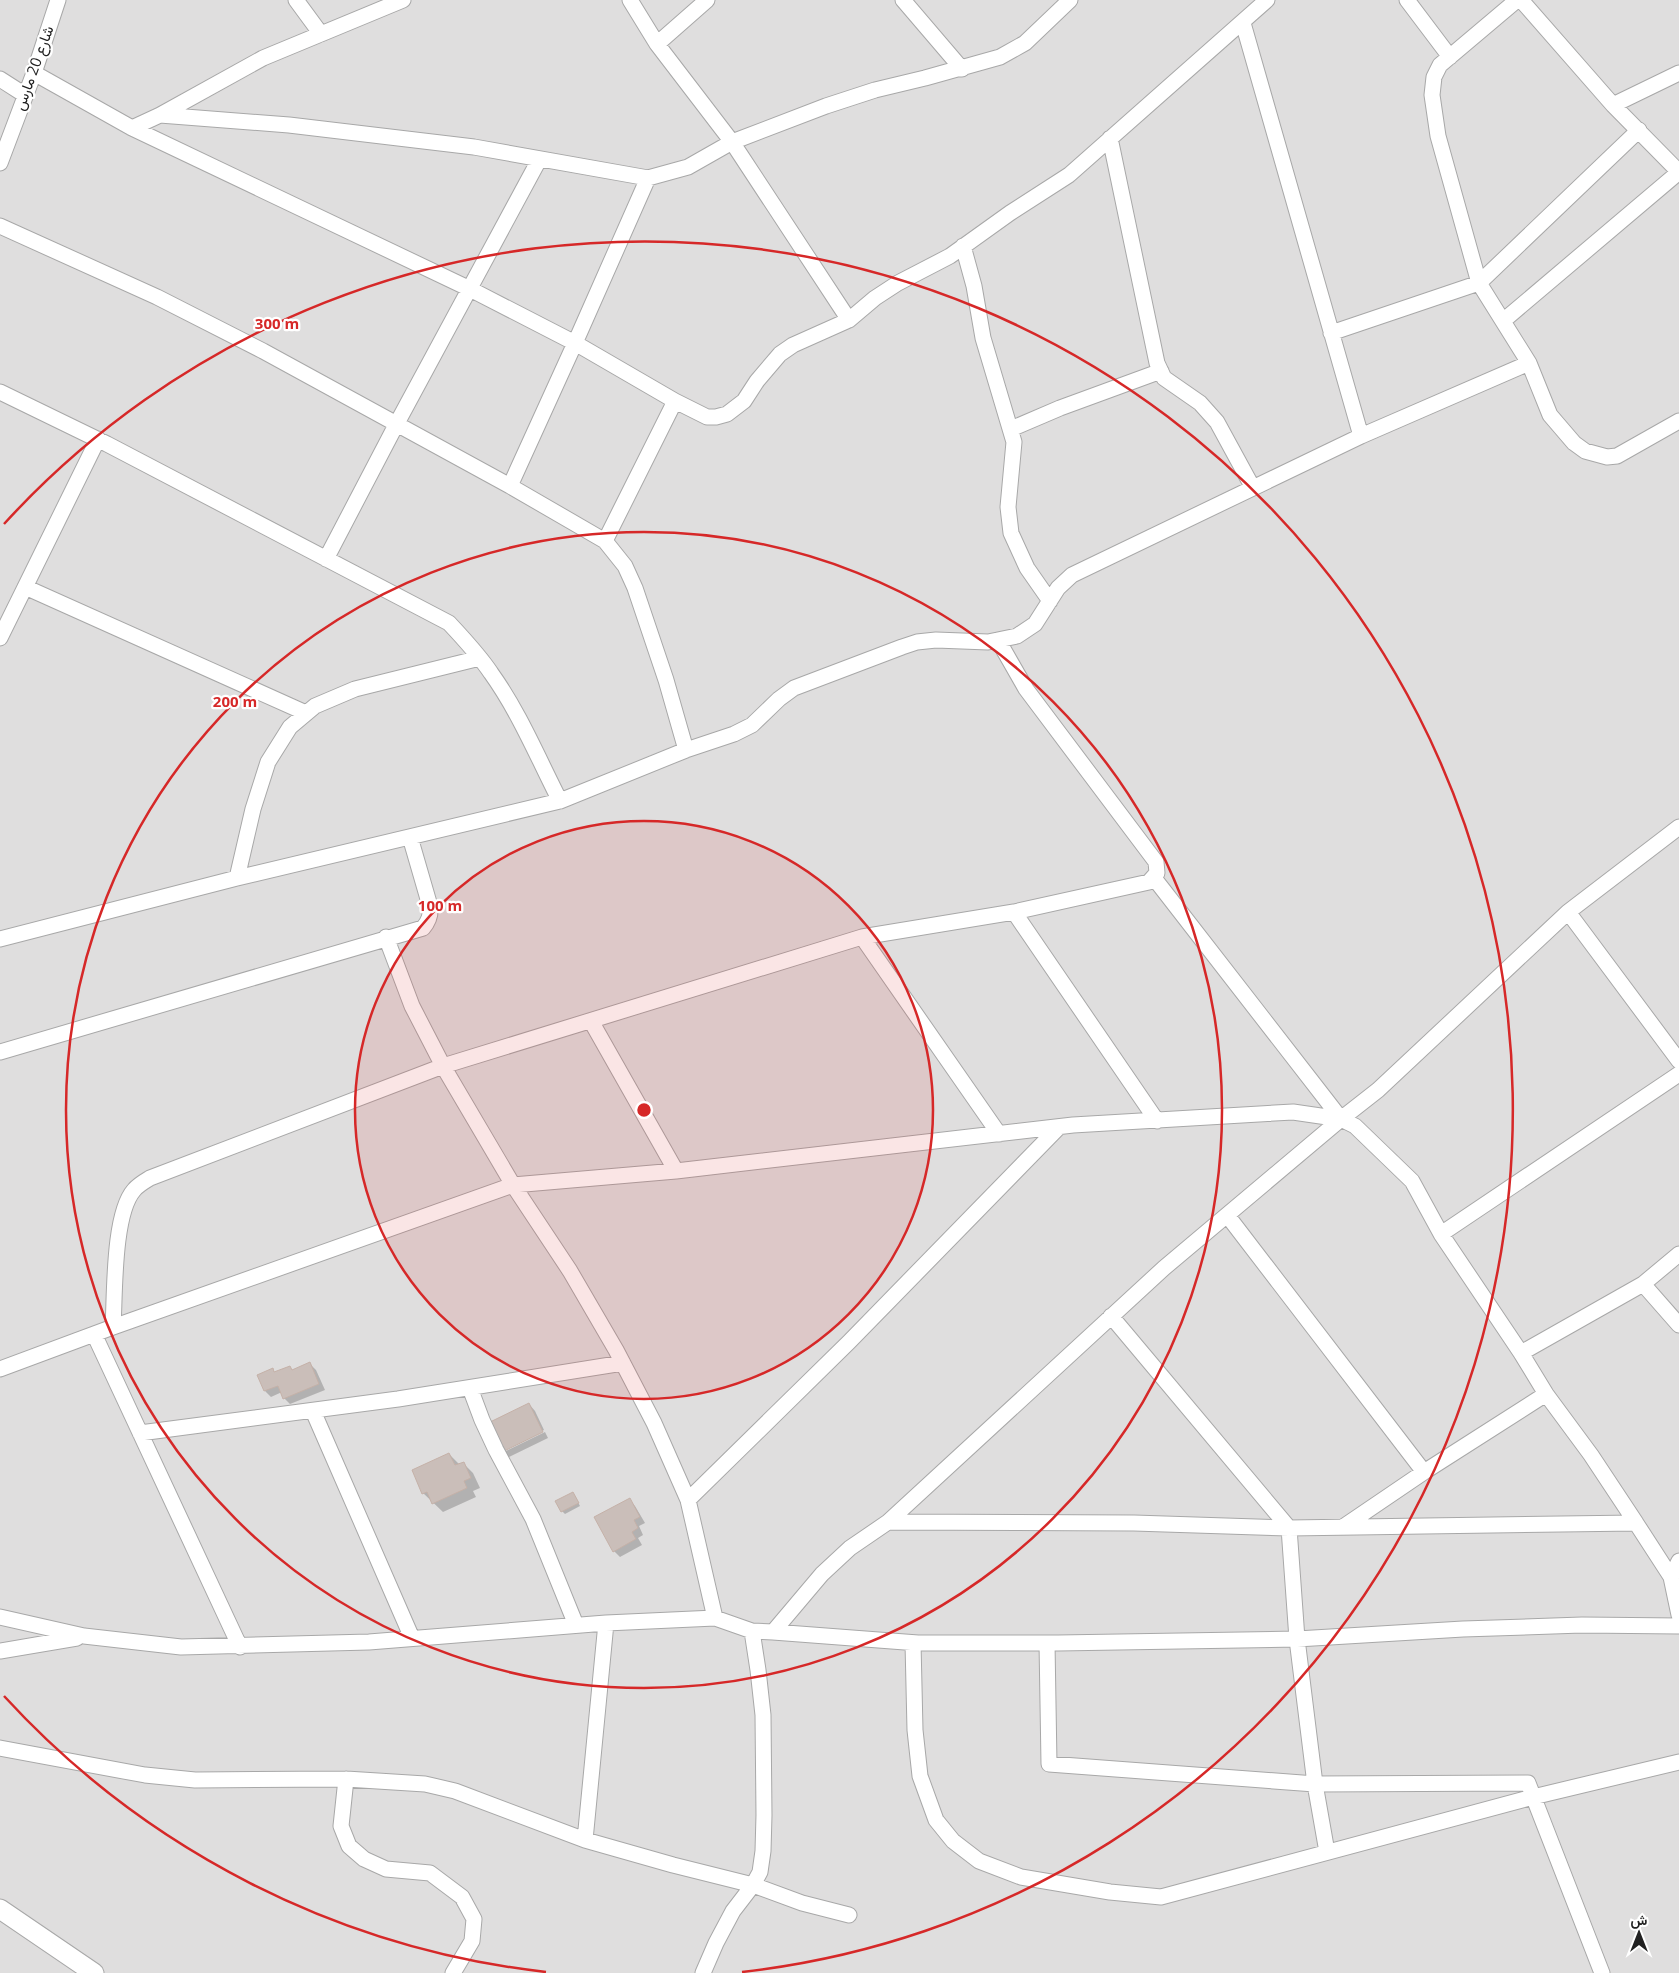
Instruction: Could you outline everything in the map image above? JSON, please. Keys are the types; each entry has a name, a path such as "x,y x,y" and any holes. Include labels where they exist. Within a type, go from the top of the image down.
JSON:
{"street":[{"name":"شارع 20 مارس","path":"0,163 34,73 58,0"},
{"path":"296,0 321,34"},
{"path":"132,128 160,115 264,58 403,0"},
{"path":"630,0 657,44 732,142 849,320"},
{"path":"657,44 708,0"},
{"path":"903,0 962,68"},
{"path":"160,115 289,125 474,147 538,160 648,178 688,167 732,142 773,125 875,90 1000,57 1025,43 1070,0"},
{"path":"1407,0 1450,57"},
{"path":"1516,0 1440,65 1434,77 1432,94 1438,136 1479,284 1529,363 1550,415 1574,442 1585,451 1596,455 1617,456 1679,421"},
{"path":"1504,321 1679,172 1613,105 1521,0"},
{"path":"34,73 132,128 470,289 576,344 675,401 707,417 728,414 744,401 757,381 780,354 793,345 849,320 875,298 950,256 1069,175 1243,23 1261,2"},
{"path":"1243,23 1361,436"},
{"path":"1613,105 1679,74"},
{"path":"0,80 25,95"},
{"path":"1331,334 1479,284 1639,130"},
{"path":"1110,138 1157,363 1164,378 1200,403 1217,422 1253,488"},
{"path":"326,559 538,160"},
{"path":"510,486 576,344 648,178"},
{"path":"0,226 158,297 510,486 605,541 625,566 635,588 666,680 686,750"},
{"path":"963,246 974,286 983,338 1014,442 1008,507 1011,533 1027,568 1050,601"},
{"path":"0,938 237,878 560,801 686,750 712,743 752,725 779,699 794,688 902,646 936,640 988,642 1017,636 1035,624 1058,588 1072,575 1361,436 1529,363"},
{"path":"1011,429 1060,408 1161,371"},
{"path":"0,392 98,439 449,623 492,673 521,723 560,801"},
{"path":"605,541 675,401"},
{"path":"0,638 98,439"},
{"path":"25,587 306,713"},
{"path":"112,1327 120,1223 125,1205 134,1189 150,1178 443,1066 862,937 1014,912 1149,882 1157,873 1156,862 1026,689 998,640"},
{"path":"237,878 253,808 268,762 290,727 315,706 355,689 480,658"},
{"path":"774,1632 822,1574 850,1548 888,1522 1112,1316 1226,1215 1378,1090 1568,912 1676,832"},
{"path":"0,1052 423,928 428,923 431,914 430,906 410,837"},
{"path":"1154,878 1341,1119"},
{"path":"1014,912 1157,1121"},
{"path":"1568,912 1679,1061"},
{"path":"862,937 999,1134"},
{"path":"386,938 412,1006 443,1066 513,1186 570,1271 654,1424 688,1500 715,1618"},
{"path":"591,1021 676,1171"},
{"path":"1441,1234 1679,1074"},
{"path":"0,1369 112,1327 513,1186 676,1171 1059,1127 1293,1112 1341,1119 1356,1126 1412,1181 1441,1234 1521,1352 1546,1394 1591,1455 1671,1577 1679,1615"},
{"path":"688,1500 849,1342 1059,1127"},
{"path":"1226,1215 1424,1472"},
{"path":"1521,1352 1643,1284 1679,1254"},
{"path":"1643,1284 1679,1324"},
{"path":"1112,1316 1289,1528 1297,1639 1315,1784 1327,1852"},
{"path":"94,1334 240,1647"},
{"path":"140,1433 313,1411 622,1363"},
{"path":"470,1388 496,1450 533,1519 576,1625"},
{"path":"1343,1527 1424,1472 1546,1394"},
{"path":"313,1411 412,1638"},
{"path":"888,1522 1134,1523 1289,1528 1636,1523"},
{"path":"1671,1577 1679,1561"},
{"path":"0,1617 84,1636 181,1647 240,1647 369,1642 576,1625 715,1618 752,1631 913,1643 1297,1639 1463,1629 1553,1626 1679,1626"},
{"path":"584,1840 606,1623"},
{"path":"703,1973 733,1911 753,1885 760,1872 764,1815 762,1715 752,1631"},
{"path":"0,1651 84,1636"},
{"path":"1047,1642 1049,1764 1315,1784 1528,1783 1602,1973"},
{"path":"913,1643 914,1730 920,1776 936,1820 952,1841 979,1861 1021,1877 1110,1892 1161,1897 1533,1798 1679,1762"},
{"path":"0,1748 145,1775 195,1780 312,1780 346,1778 425,1784 455,1791 584,1840 673,1866 753,1885 802,1903 850,1915"},
{"path":"346,1778 340,1826 349,1846 364,1859 386,1869 430,1873 462,1897 474,1919 472,1942 453,1973"},
{"path":"0,1909 94,1973"}],"shaded area":[{"path":"0,0 1679,0 1679,1973 0,1973"}],"building":[{"path":"310,1362 319,1384 283,1399 278,1386 264,1391 257,1375 273,1368 274,1372 290,1366 292,1370"},
{"path":"529,1403 543,1432 500,1453 486,1424"},
{"path":"449,1453 455,1465 464,1462 471,1478 464,1481 467,1488 432,1504 427,1492 422,1494 412,1470"},
{"path":"573,1492 579,1503 561,1512 555,1501"},
{"path":"630,1498 640,1517 634,1520 638,1528 632,1532 636,1539 613,1552 594,1517"}]}
